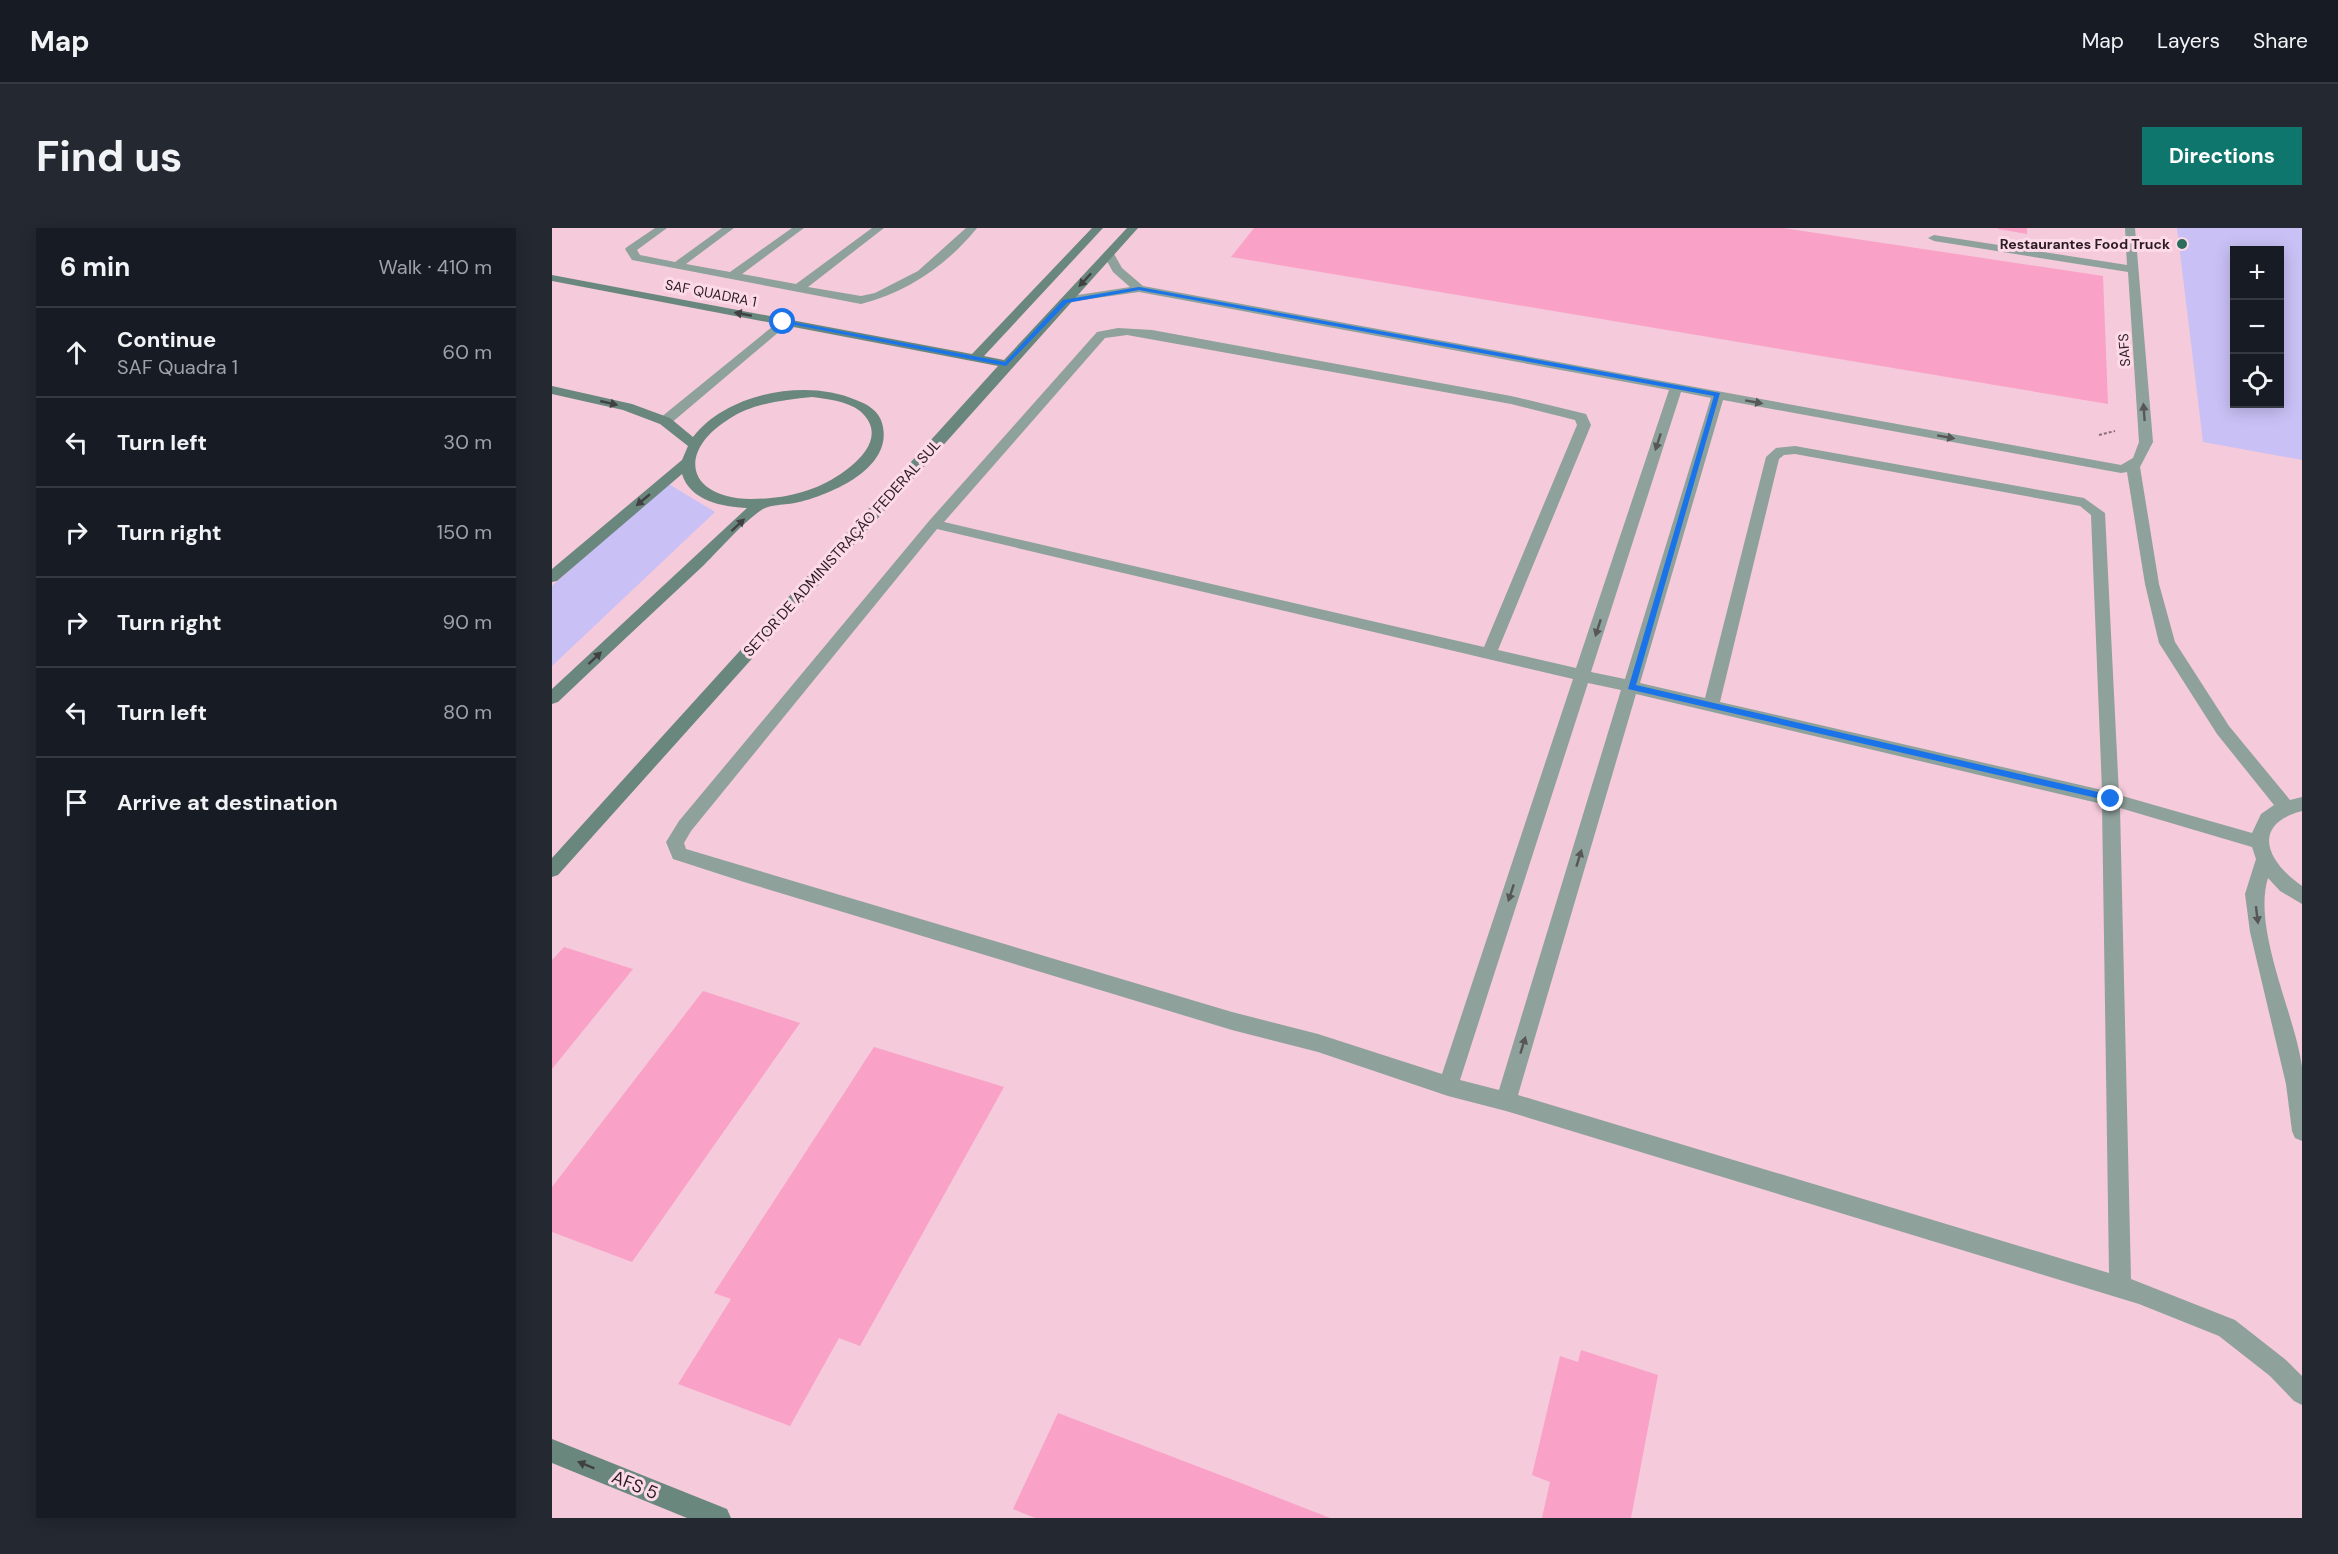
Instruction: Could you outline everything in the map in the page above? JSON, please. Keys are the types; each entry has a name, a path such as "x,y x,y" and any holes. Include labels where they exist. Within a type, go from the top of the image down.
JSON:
{"street":[{"path":"975,358 1098,228"},
{"name":"SETOR DE ADMINISTRAÇÃO FEDERAL SUL","path":"552,870 1006,364 1133,228"},
{"name":"SAF QUADRA 1","path":"552,278 1006,364"},
{"path":"552,390 627,407 665,422 694,445"},
{"path":"812,393 837,395 858,402 872,413 879,428 877,444 866,461 846,477 820,491 791,500 760,504 729,502 705,493 691,479 688,462 694,445 709,428 730,414 756,402 784,395 812,393"},
{"path":"552,577 688,462"},
{"path":"552,698 760,504"},
{"name":"AFS 5","path":"552,1451 718,1518"}],"lane":[{"path":"662,228 631,249 636,258 861,300 897,291 917,278 972,228"},
{"path":"676,266 729,228"},
{"path":"732,276 799,228"},
{"path":"799,288 879,228"},
{"name":"SAFS","path":"2130,228 2145,442 2139,460 2133,466"},
{"path":"1934,238 2133,269"},
{"path":"1109,254 1117,270 1139,289"},
{"path":"1065,301 1139,289 2121,469 2133,466 2152,584 2167,643 2223,730 2293,805 2270,814 2261,826 2262,850 2254,894 2259,932 2296,1084 2302,1131"},
{"path":"665,422 783,322"},
{"path":"1489,654 1584,425 1581,417 1574,413 1169,337 1124,330 1112,331 1101,335 934,524 685,826 675,842 679,854 1221,1018 1318,1043 1448,1086 1506,1101 2120,1288 2227,1328 2278,1368 2302,1393"},
{"path":"1448,1086 1677,387"},
{"path":"1506,1101 1718,395"},
{"path":"1711,706 1773,457 1781,451 1795,450 1862,460 2084,502 2098,513 2111,799 2120,1288"},
{"path":"934,524 2111,799 2262,850 2278,876 2302,896"},
{"path":"2296,1084 2302,1054"}],"path":[{"path":"2091,433 2102,435 2123,428"}],"shaded area":[{"path":"2177,228 2302,228 2302,460 2203,442"},
{"path":"667,483 715,512 552,666 552,586"}],"building":[{"path":"1254,228 1783,228 2103,276 2108,404 1231,257"},
{"path":"2027,228 2027,234 1998,229"},
{"path":"564,947 633,969 552,1069 552,960"},
{"path":"703,991 800,1023 632,1262 552,1232 552,1187"},
{"path":"874,1047 1004,1087 860,1346 839,1338 790,1426 678,1384 731,1299 714,1293"},
{"path":"1581,1350 1658,1375 1631,1518 1542,1518 1550,1482 1532,1475 1560,1356 1578,1362"},
{"path":"1058,1413 1330,1518 1035,1518 1013,1509"}],"place":[{"name":"Restaurantes Food Truck","path":"2182,244"}],"route":[{"path":"783,322 1006,364 1065,301 1139,289 1718,395 1631,687 2111,799"}]}
